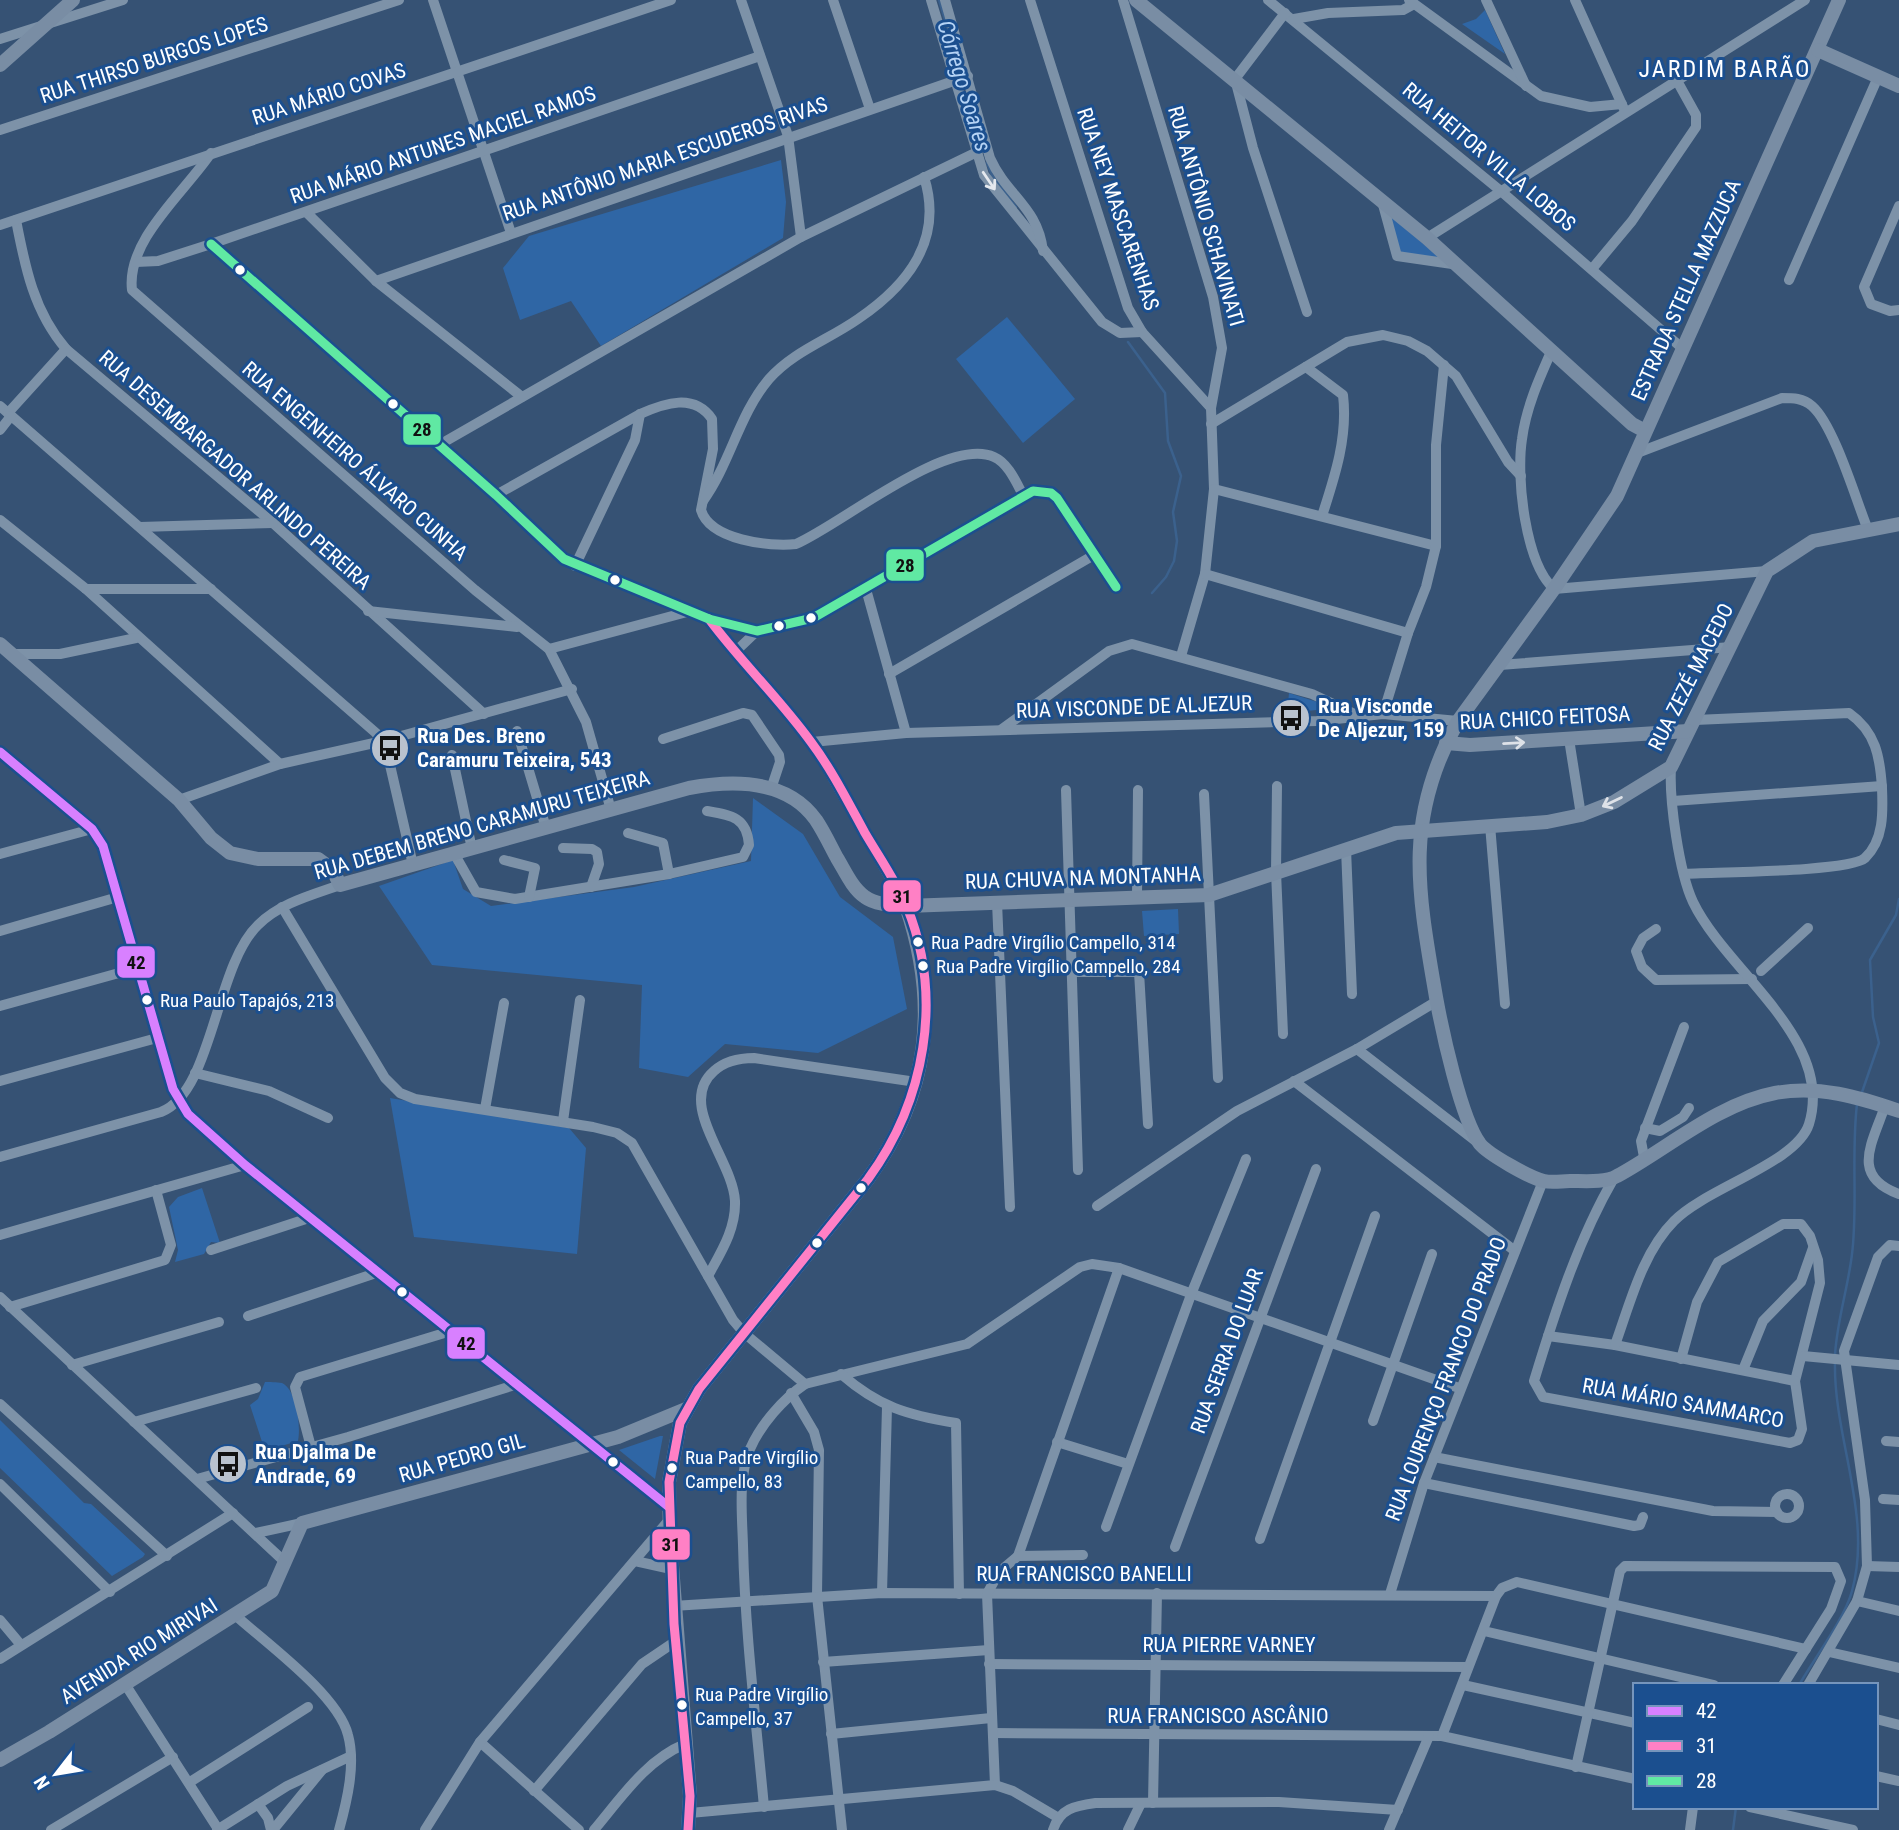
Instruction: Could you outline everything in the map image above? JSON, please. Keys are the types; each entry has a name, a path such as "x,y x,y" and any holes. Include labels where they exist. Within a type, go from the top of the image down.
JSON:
{"street":[{"path":"0,65 74,0"},
{"path":"0,39 123,0"},
{"name":"RUA THIRSO BURGOS LOPES","path":"0,130 399,0"},
{"path":"433,0 512,233"},
{"name":"RUA MÁRIO COVAS","path":"0,225 671,0"},
{"path":"741,0 788,136 801,237"},
{"path":"833,0 870,109"},
{"path":"931,0 990,158 1002,181 1036,220 1043,251"},
{"path":"945,0 975,153 984,175 1043,251 1108,327 1126,334 1142,332"},
{"name":"RUA NEY MASCARENHAS","path":"1030,0 1112,265 1128,308 1142,332 1210,408"},
{"name":"RUA ANTÔNIO SCHAVINATI","path":"1123,0 1220,329 1222,348 1210,408 1214,489 1205,574 1181,656"},
{"path":"1136,0 1459,265 1632,424 1664,441"},
{"name":"RUA HEITOR VILLA LOBOS","path":"1268,0 1502,192 1682,348"},
{"path":"1486,0 1528,89"},
{"path":"1575,0 1624,109"},
{"path":"1427,238 1502,192 1624,109 1805,0"},
{"name":"ESTRADA STELLA MAZZUCA","path":"1480,1144 1449,1059 1437,1001 1419,884 1420,829 1424,807 1446,743 1458,720 1554,589 1616,496 1839,0"},
{"path":"1235,79 1289,16 1403,9 1411,2 1541,96 1590,107 1624,109"},
{"path":"1818,50 1899,86"},
{"name":"RUA MÁRIO ANTUNES MACIEL RAMOS","path":"136,262 158,261 211,244 484,153 760,56"},
{"path":"1789,280 1878,77"},
{"name":"RUA ANTÔNIO MARIA ESCUDEROS RIVAS","path":"376,281 592,208 788,136 962,78"},
{"path":"1235,79 1253,148 1307,312"},
{"path":"1592,269 1632,222 1696,127 1696,115 1676,79"},
{"name":"RUA ENGENHEIRO ÁLVARO CUNHA","path":"211,153 193,179 150,229 136,262 131,283 136,297 517,627 549,649 586,722 611,810"},
{"path":"439,445 801,237 975,153"},
{"path":"702,509 756,397 770,379 812,345 857,320 889,295 919,258 928,231 931,208 924,177"},
{"path":"1382,200 1397,256 1459,265"},
{"path":"1899,206 1864,287 1871,304 1880,309 1899,310"},
{"path":"306,212 376,281 522,397"},
{"name":"RUA DESEMBARGADOR ARLINDO PEREIRA","path":"16,220 34,299 47,325 66,349 273,523 484,714"},
{"path":"211,244 496,495 554,551 575,566 687,612 757,631 813,618 1023,495 1041,491 1057,498 1116,587"},
{"path":"1211,424 1347,342 1383,335 1408,341 1444,365 1464,386 1487,429 1521,476"},
{"path":"0,430 6,412 66,349"},
{"path":"1551,352 1526,419 1522,437 1521,476 1537,566 1554,589 1767,571 1813,541 1899,524"},
{"path":"1383,715 1408,633 1426,587 1436,546 1436,445 1444,365"},
{"path":"1306,367 1343,395 1345,408 1342,447 1322,516"},
{"path":"1637,453 1782,398 1798,398 1811,405 1828,429 1868,530"},
{"path":"496,495 640,414 664,404 682,401 700,407 712,419 714,442 702,509 708,523 727,533 781,545 796,544 914,474 944,461 970,454 996,458 1011,473 1023,495"},
{"path":"6,412 383,741 413,865"},
{"path":"575,566 635,440 640,414"},
{"path":"1214,489 1436,546"},
{"path":"0,520 86,589 136,638 280,764"},
{"path":"140,527 273,523"},
{"path":"890,674 1094,555"},
{"name":"RUA ZEZÉ MACEDO","path":"1420,829 1547,822 1581,816 1614,802 1671,767 1767,571"},
{"path":"1205,574 1408,633"},
{"path":"86,589 211,589"},
{"path":"866,589 906,733"},
{"path":"368,611 517,627"},
{"path":"549,649 687,612"},
{"path":"688,1830 690,1813 673,1606 669,1514 674,1450 686,1409 878,1165 911,1104 923,1052 924,986 920,954 906,906 811,742 709,619"},
{"path":"735,652 757,631"},
{"path":"0,633 183,799 191,815 230,853 258,859 318,859 333,870 340,885"},
{"path":"4,649 28,657 72,652 136,638"},
{"path":"1002,729 1121,646 1146,646 1312,694 1361,717"},
{"path":"1500,665 1731,647"},
{"path":"4,649 183,799"},
{"path":"183,799 280,764 383,741 572,690"},
{"path":"663,739 743,713 752,715 779,755 780,762 771,789"},
{"path":"1684,874 1808,869 1858,863 1873,849 1883,818 1882,786 1875,743 1868,731 1849,713 1692,725"},
{"name":"RUA VISCONDE DE ALJEZUR","path":"811,742 906,733 1383,715 1458,720"},
{"name":"RUA CHICO FEITOSA","path":"1446,743 1470,745 1569,740 1692,725"},
{"path":"517,731 546,828"},
{"path":"1569,740 1581,816"},
{"path":"0,752 92,829 103,846 157,1038 179,1102 200,1126 591,1444 669,1514"},
{"path":"452,755 472,849"},
{"path":"1615,1345 1645,1267 1671,1224 1696,1203 1802,1140 1810,1122 1813,1090 1790,1030 1756,976 1720,947 1693,901 1684,874 1673,801 1671,767"},
{"name":"RUA DEBEM BRENO CARAMURU TEIXEIRA","path":"179,1102 195,1073 242,944 260,922 282,907 340,885 611,810 719,782 750,784 771,789 795,799 816,820 861,895 880,903 906,906"},
{"path":"1277,786 1276,872 1283,1034"},
{"path":"1673,801 1882,786"},
{"path":"1066,790 1078,1170"},
{"path":"1137,897 1138,790"},
{"path":"1204,794 1218,1078"},
{"path":"455,855 477,892 515,899 732,862 746,854 748,834 743,823 733,815 707,811"},
{"path":"1490,825 1505,1004"},
{"path":"0,854 92,829"},
{"name":"RUA CHUVA NA MONTANHA","path":"906,906 1209,895 1346,849 1420,829"},
{"path":"628,833 663,843 668,874"},
{"path":"563,848 592,849 598,856 592,887"},
{"path":"1346,849 1352,994"},
{"path":"504,860 535,868 529,897"},
{"path":"598,864 610,883"},
{"path":"0,931 118,897"},
{"path":"997,902 1010,1207"},
{"path":"282,907 385,1078 400,1093 415,1099 563,1121 617,1133 632,1143 744,1333 805,1384"},
{"path":"1656,929 1643,938 1636,951 1642,967 1656,980 1756,976 1808,928"},
{"path":"0,1006 137,968"},
{"path":"1071,972 1139,972 1148,1124"},
{"path":"563,1121 580,1000"},
{"path":"1097,1206 1237,1111 1357,1049 1437,1001"},
{"path":"485,1109 504,1003"},
{"path":"1644,1157 1641,1141 1684,1027"},
{"path":"0,1081 157,1038"},
{"path":"1357,1049 1480,1144 1543,1181 1614,1178"},
{"path":"708,1276 731,1232 735,1198 699,1101 700,1090 712,1072 733,1060 754,1058 916,1082"},
{"path":"195,1073 269,1091 328,1118"},
{"path":"1294,1082 1514,1251"},
{"path":"1548,1336 1587,1234 1614,1178 1644,1157 1752,1101 1774,1093 1813,1090 1837,1093 1887,1107 1872,1143 1869,1169 1872,1179 1881,1187 1899,1194"},
{"path":"0,1157 161,1112 179,1102"},
{"path":"1645,1128 1660,1131 1683,1117 1689,1108"},
{"path":"1106,1527 1192,1292 1246,1159"},
{"path":"0,1235 245,1165"},
{"name":"RUA SERRA DO LUAR","path":"1175,1546 1316,1169"},
{"name":"RUA LOURENÇO FRANCO DO PRADO","path":"1390,1594 1424,1483 1543,1181"},
{"path":"10,1307 164,1260 171,1245 156,1190"},
{"path":"1260,1539 1375,1216"},
{"path":"211,1250 312,1217"},
{"path":"1681,1359 1697,1302 1718,1262 1783,1224 1801,1224 1812,1241 1820,1283 1795,1381"},
{"path":"1743,1370 1763,1321 1801,1282 1812,1241"},
{"path":"1809,1683 1857,1601 1867,1566 1865,1500 1842,1360 1845,1342 1878,1257 1890,1245 1899,1246"},
{"path":"1373,1421 1432,1254"},
{"path":"764,1807 744,1600 741,1498 750,1449 766,1423 791,1393 805,1384 967,1344 1080,1268 1092,1264 1119,1268 1192,1292 1391,1366 1460,1388"},
{"path":"995,1785 987,1594 999,1572 1017,1556 1119,1268"},
{"path":"247,1316 379,1272"},
{"path":"0,1297 286,1563 302,1523"},
{"path":"72,1365 219,1322"},
{"path":"311,1447 295,1387 300,1377 451,1331"},
{"name":"RUA MÁRIO SAMMARCO","path":"1548,1336 1615,1345 1795,1381 1802,1429 1798,1440 1790,1443 1543,1397 1534,1381 1548,1336"},
{"path":"1803,1356 1899,1365"},
{"path":"841,1374 867,1396 887,1407 956,1423 959,1594"},
{"path":"197,1479 518,1384"},
{"path":"134,1422 256,1388"},
{"path":"791,1393 814,1432 819,1450 817,1596 842,1830"},
{"path":"0,1404 167,1556"},
{"path":"882,1593 887,1407"},
{"name":"RUA PEDRO GIL","path":"256,1533 302,1523 591,1444 643,1428 686,1409"},
{"path":"1886,1441 1899,1441"},
{"path":"1057,1442 1128,1464"},
{"path":"1434,1457 1688,1507 1777,1512"},
{"path":"1424,1483 1634,1525 1640,1525 1643,1517"},
{"path":"0,1485 110,1592"},
{"path":"1883,1499 1899,1500"},
{"path":"0,1659 233,1513"},
{"path":"425,1830 480,1742 635,1562 669,1514"},
{"path":"1017,1556 1083,1555"},
{"path":"635,1562 671,1569"},
{"name":"AVENIDA RIO MIRIVAI","path":"0,1760 272,1591 286,1563"},
{"path":"1576,1767 1620,1572 1628,1566 1830,1566 1839,1575 1838,1593 1784,1683"},
{"path":"1867,1566 1899,1567"},
{"path":"1442,1736 1496,1596 1502,1588 1517,1582 1806,1649"},
{"name":"RUA FRANCISCO BANELLI","path":"673,1606 882,1593 1496,1596"},
{"path":"1153,1803 1157,1593"},
{"path":"1857,1601 1899,1611"},
{"path":"235,1615 322,1693 340,1713 348,1735 351,1756 346,1803 339,1830"},
{"path":"0,1620 20,1645"},
{"path":"1484,1631 1705,1683"},
{"path":"534,1791 642,1664 676,1641"},
{"path":"823,1662 989,1650"},
{"path":"1829,1652 1899,1668"},
{"name":"RUA PIERRE VARNEY","path":"989,1664 1468,1667"},
{"path":"125,1684 190,1782 218,1830 258,1804 323,1768 351,1756"},
{"path":"1463,1685 1633,1723"},
{"path":"190,1782 308,1707"},
{"path":"831,1734 991,1718"},
{"path":"1878,1720 1899,1725"},
{"name":"RUA FRANCISCO ASCÂNIO","path":"993,1733 1442,1736 1633,1779"},
{"path":"1389,1830 1429,1736"},
{"path":"480,1742 579,1830"},
{"path":"594,1830 652,1763 667,1751 685,1744"},
{"path":"51,1830 173,1757"},
{"path":"272,1830 323,1768"},
{"path":"1878,1777 1899,1782"},
{"path":"690,1813 995,1785 1013,1790 1057,1817"},
{"path":"1053,1830 1057,1817 1078,1805 1279,1802 1398,1810"},
{"path":"1128,1830 1140,1803"},
{"path":"258,1804 268,1818 272,1830"},
{"path":"1690,1830 1693,1809"},
{"path":"1756,1809 1802,1825 1853,1830"}],"shaded area":[{"path":"1485,10 1505,54 1462,24 1476,19"},
{"path":"781,160 786,202 783,238 601,346 571,301 520,320 503,268 529,236"},
{"path":"1388,213 1443,261 1400,253"},
{"path":"1007,317 1075,399 1023,443 956,359"},
{"path":"1289,693 1336,708 1287,713"},
{"path":"753,798 803,834 840,897 893,937 907,1009 818,1053 725,1044 688,1077 639,1068 642,985 432,965 379,886 453,860 463,889 491,906 634,887 751,861"},
{"path":"1178,909 1179,934 1144,936 1142,911"},
{"path":"390,1098 569,1128 586,1148 577,1254 414,1237"},
{"path":"202,1188 220,1243 211,1242 204,1254 175,1262 178,1250 169,1207 178,1197"},
{"path":"265,1382 282,1383 287,1387 297,1409 299,1427 298,1441 265,1451 250,1405 258,1399"},
{"path":"0,1420 84,1503 91,1504 145,1554 143,1557 112,1576 0,1468"},
{"path":"660,1436 663,1436 655,1479 619,1450"}],"waterway":[{"name":"Córrego Soares","path":"939,0 952,43"},
{"name":"Córrego Soares","path":"987,163 992,175 1016,207"},
{"name":"Córrego Soares","path":"1128,342 1165,393 1168,441 1181,476 1173,512 1177,541 1174,561 1166,577 1152,593"},
{"path":"1861,1095 1879,1043 1873,1017 1870,960 1896,915 1899,899"},
{"path":"1835,1355 1854,1236 1857,1104"},
{"path":"1800,1683 1843,1613 1852,1591 1857,1562 1855,1505 1836,1390 1835,1361"},
{"path":"1733,1830 1736,1809"}],"transit line":[{"name":"28","path":"211,244 496,495 564,559 709,619 757,631 813,618 1033,491 1051,493 1057,498 1116,587"},
{"name":"31","path":"688,1830 690,1796 674,1624 669,1482 680,1423 699,1389 868,1179 888,1149 915,1083 923,1048 926,1012 925,977 918,942 898,888 819,753 709,619"},
{"name":"42","path":"0,752 92,829 103,846 173,1089 188,1114 245,1165 669,1507"}],"place":[{"name":"Rua Visconde De Aljezur, 159","path":"1291,718"},
{"name":"Rua Des. Breno Caramuru Teixeira, 543","path":"390,748"},
{"name":"Rua Padre Virgílio Campello, 314","path":"918,942"},
{"name":"Rua Padre Virgílio Campello, 284","path":"923,966"},
{"name":"Rua Paulo Tapajós, 213","path":"147,1000"},
{"name":"Rua Djalma De Andrade, 69","path":"228,1464"},
{"name":"Rua Padre Virgílio Campello, 83","path":"672,1468"},
{"name":"Rua Padre Virgílio Campello, 37","path":"682,1705"}],"district":[{"name":"JARDIM BARÃO","path":"1725,69"}]}
